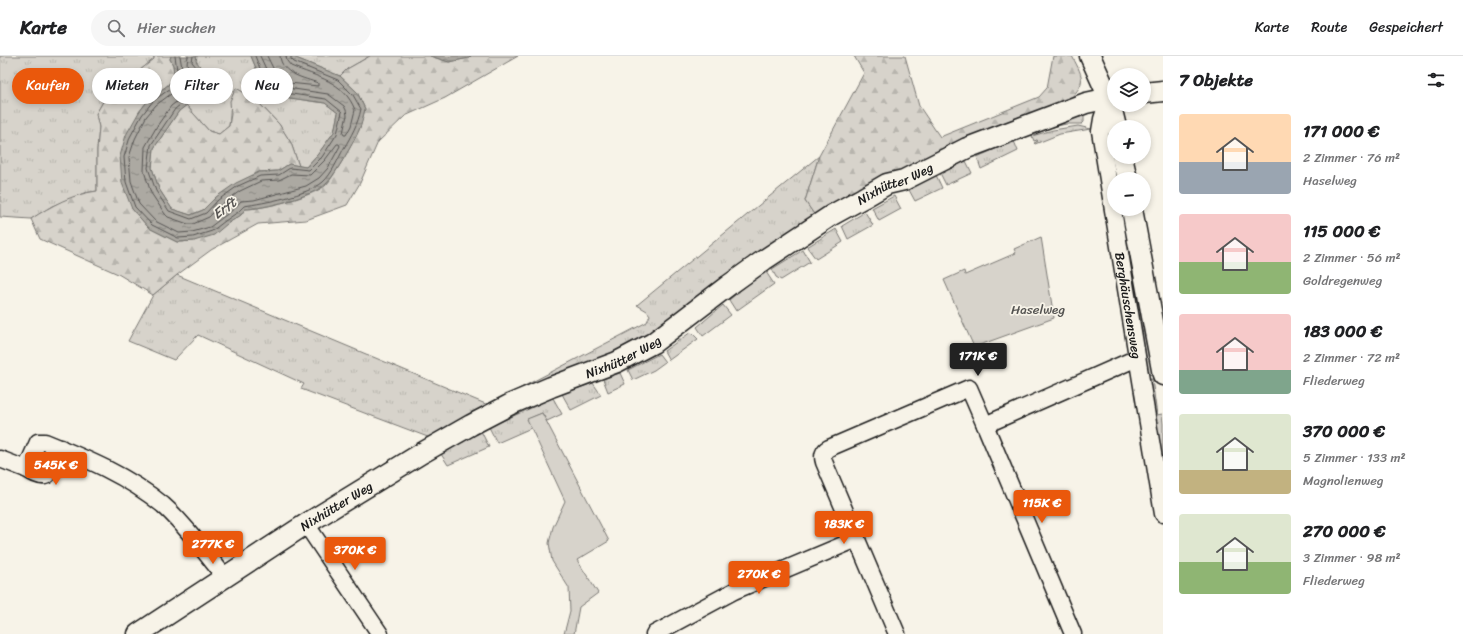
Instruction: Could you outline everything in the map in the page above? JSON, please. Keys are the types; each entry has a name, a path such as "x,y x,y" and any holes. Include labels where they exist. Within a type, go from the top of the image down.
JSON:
{"main road":[{"path":"1090,56 1107,90"},
{"path":"1151,92 1163,91"},
{"name":"Nixhütter Weg","path":"138,634 306,524 472,424 511,404 617,362 653,344 764,260 832,215 887,184 904,180 981,143 1080,105 1107,99"},
{"name":"Berghäuschensweg","path":"1133,216 1163,375"}],"street":[{"name":"Berghäuschensweg","path":"1107,107 1102,119 1100,131 1163,514"},
{"path":"985,425 1137,358"},
{"path":"897,634 824,462 823,453 830,448 969,388 1073,634"},
{"path":"26,470 38,442 45,442 61,448 111,470 137,485 164,506 185,528 225,577"},
{"path":"0,459 45,476 50,474 61,448"},
{"path":"306,524 380,634"},
{"path":"654,634 734,590 857,539"}],"green space":[{"path":"0,56 154,56 154,59 143,68 92,68 92,104 102,104 96,114 99,127 97,150 97,191 84,193 52,206 31,219 0,217"},
{"path":"154,56 171,56 170,59 174,68 170,68 170,82 162,89 162,68 143,68 154,59"},
{"path":"197,56 251,56 256,68 241,68 241,91 236,88 233,96 233,68 201,68 195,61"},
{"path":"291,56 370,56 347,69 340,76"},
{"path":"370,56 430,56 449,62 469,58 471,56 518,56 445,98 405,116 378,142 360,183 347,205 306,220 258,224 211,250 153,295 118,274 40,239 31,219 62,201 97,191 97,150 99,127 96,114 102,104 145,104 139,112 132,209 149,228 177,242 194,241 227,224 241,215 245,209 286,202 318,190 329,182 348,151 361,125 365,109 357,92 340,76 347,69"},
{"path":"854,56 905,56 919,106 940,137 1039,97 1047,88 1053,56 1072,56 1081,76 1081,81 1077,91 1066,103 818,220 805,201 819,156 864,73"},
{"path":"236,88 241,91 241,104 260,104 279,124 291,143 299,166 289,164 278,171 259,172 216,197 203,210 190,215 172,209 159,189 152,168 154,148 179,111 186,105 209,131 219,134 229,126 231,114 230,104 233,104 233,94"},
{"path":"293,98 325,103 338,113 334,132 318,154 306,167 299,166 291,143 279,124 260,104 293,104"},
{"path":"231,104 229,126 219,134 209,131 186,105"},
{"path":"1084,116 1084,122 1082,124 1066,124 1032,132 1057,122"},
{"path":"1078,126 1091,129 1060,134 1035,144 1034,143 1038,141 1034,141 1032,136 1053,130"},
{"path":"1014,141 1018,151 981,169 977,157"},
{"path":"819,156 805,201 818,220 649,337 433,439 301,389 304,384 198,335 174,360 128,341 153,295 177,275 488,405 647,322 650,315 647,311 637,305"},
{"path":"966,161 972,173 946,185 940,173"},
{"path":"936,175 942,188 915,201 908,188"},
{"path":"894,196 901,209 879,221 872,208"},
{"path":"865,212 873,225 848,239 842,226"},
{"path":"1121,216 1128,216 1154,374 1146,375"},
{"path":"836,229 843,242 816,259 807,247"},
{"name":"Haselweg","path":"1041,237 1054,318 974,347 944,280 964,271 965,275 1016,253 1014,249"},
{"path":"803,250 810,262 781,280 776,277 772,269"},
{"path":"766,272 774,284 736,311 729,300"},
{"path":"723,305 731,315 703,336 697,327"},
{"path":"691,332 698,339 669,360 664,351"},
{"path":"659,354 665,362 654,370 633,380 628,370"},
{"path":"620,373 625,384 608,392 603,379"},
{"path":"1152,379 1157,415 1162,414 1163,481 1147,380"},
{"path":"593,383 601,395 571,410 562,394"},
{"path":"553,398 562,414 547,421 542,413 528,419 531,428 497,443 489,427"},
{"path":"542,413 609,541 577,560 598,593 579,607 574,634 564,634 570,611 569,588 552,561 549,543 553,527 565,501 527,419"},
{"path":"481,431 489,447 448,465 441,454"},
{"path":"52,449 48,469 36,468 39,450"}],"water":[{"path":"171,56 197,56 196,61 201,68 173,68 170,59"},
{"name":"Erft","path":"251,56 291,56 340,76 357,92 365,109 360,127 353,142 330,180 320,189 288,201 264,207 245,209 241,215 214,235 194,241 177,242 149,228 132,209 122,183 120,156 126,135 139,112 145,104 162,104 162,89 170,82 170,104 188,104 179,111 154,148 152,168 159,189 172,209 191,215 203,210 216,197 236,183 259,172 278,171 289,164 306,167 318,154 334,132 338,113 325,103 293,98 293,68 256,68"},
{"path":"430,56 471,56 469,58 449,62"}]}
